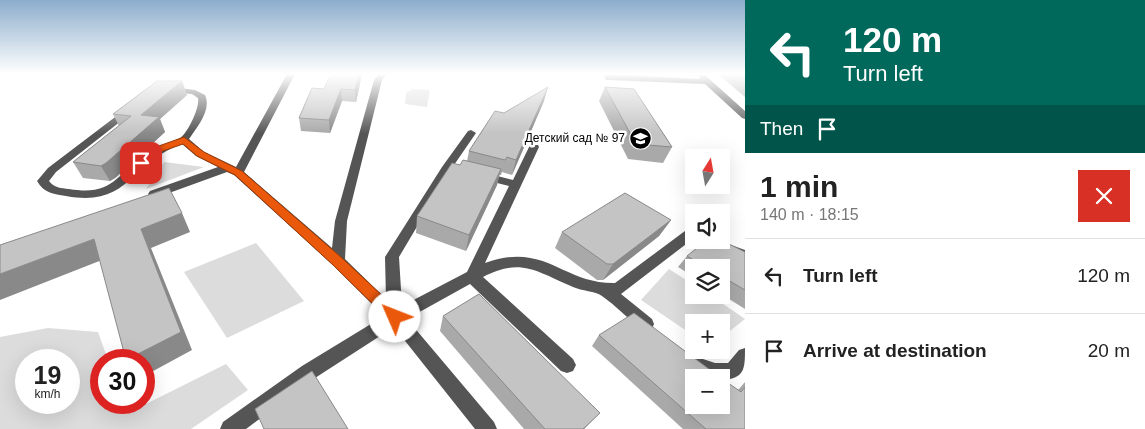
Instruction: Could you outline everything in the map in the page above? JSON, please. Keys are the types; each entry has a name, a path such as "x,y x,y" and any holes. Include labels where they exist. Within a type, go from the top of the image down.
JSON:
{"street":[{"path":"140,103 52,170 43,181 45,186 51,190 68,194 92,195 106,192 118,185 150,155 165,146 184,140 204,106 203,96 198,94"},
{"path":"146,197 233,171 279,94"},
{"path":"338,261 341,221 374,94"},
{"path":"722,94 743,112"},
{"path":"395,317 392,257 447,167 471,133"},
{"path":"184,140 200,154 233,171 338,261 395,317 488,429"},
{"path":"472,276 534,147"},
{"path":"447,167 515,184"},
{"path":"230,429 266,400 395,317 472,276 501,263 526,261 540,263 578,284 606,291 618,289 685,243"},
{"path":"728,249 745,256"},
{"path":"472,276 567,365"},
{"path":"606,291 656,332"},
{"path":"688,359 694,364 714,372 732,371 745,356"}],"shaded area":[{"path":"406,94 429,94 427,107 405,104"},
{"path":"164,162 204,167 146,189"},
{"path":"256,243 304,301 227,338 184,272"},
{"path":"669,269 685,279 685,304 723,304 745,319 730,331 730,314 685,314 685,330 641,300"},
{"path":"48,328 98,332 104,349 90,349 90,414 155,414 155,400 226,364 248,390 191,429 0,429 0,337"}],"building":[{"path":"140,94 166,94 141,115 159,117 106,163 101,166 73,162 131,116 113,114"},
{"path":"309,94 339,94 329,120 299,118"},
{"path":"536,94 545,94 516,160 507,157 505,160 469,151 495,111 504,113"},
{"path":"609,94 637,94 672,147 636,144"},
{"path":"463,160 501,169 469,235 417,216 452,163 460,165"},
{"path":"169,188 182,213 141,229 181,332 148,349 123,349 94,239 0,274 0,245"},
{"path":"625,193 671,220 613,264 607,264 562,232"},
{"path":"730,244 745,252 745,290 730,281 730,259 692,259 687,256 696,249 730,249"},
{"path":"479,294 600,413 583,429 545,429 443,316"},
{"path":"634,313 685,351 685,359 696,359 709,369 685,369 685,411 599,335"},
{"path":"312,371 348,429 264,429 255,409"},
{"path":"730,384 741,392 745,387 745,429 706,429 689,414 730,414"}],"place":[{"name":"Детский сад № 97","path":"641,138"}],"route":[{"path":"141,163 159,149 184,140 200,154 238,173 338,261 395,317"}]}
